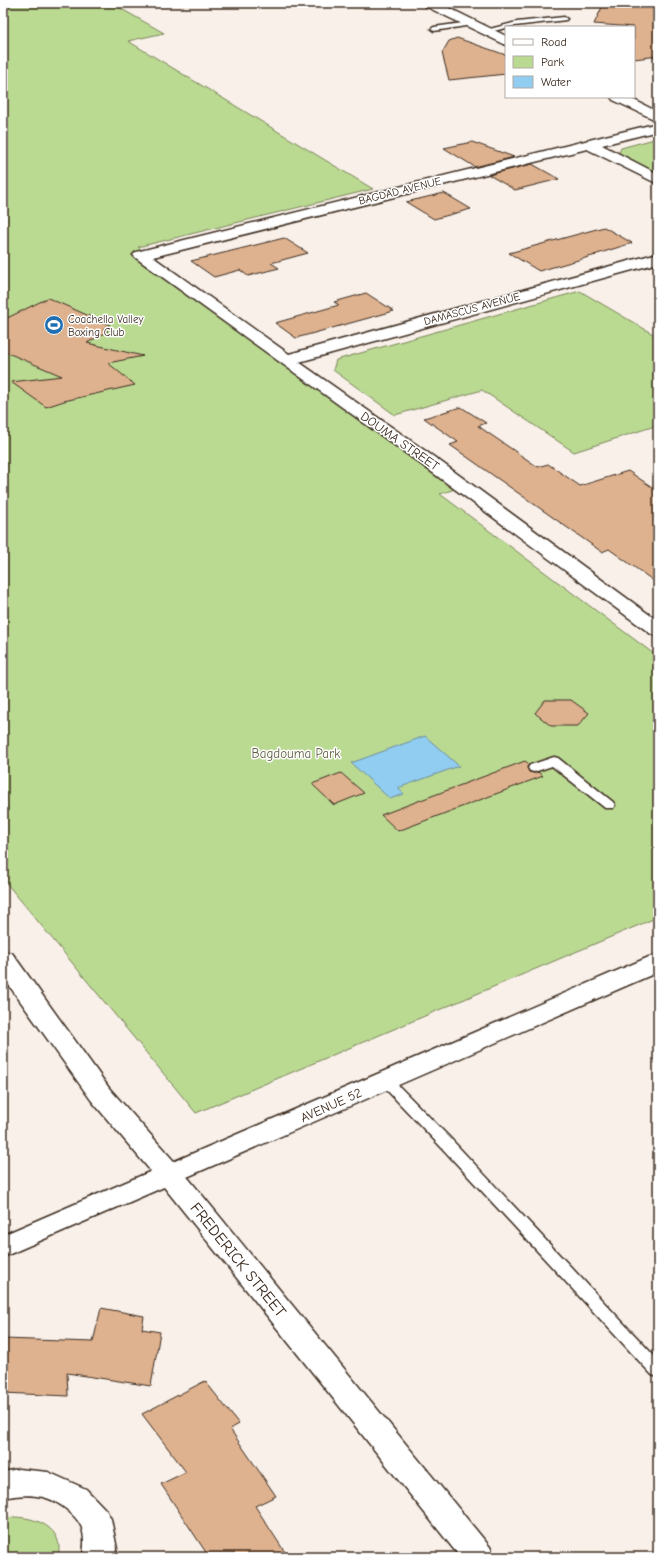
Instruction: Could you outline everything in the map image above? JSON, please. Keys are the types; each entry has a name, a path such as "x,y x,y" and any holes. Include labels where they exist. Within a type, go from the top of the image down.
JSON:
{"street":[{"path":"429,3 505,41"},
{"path":"620,98 658,117"},
{"name":"BAGDAD AVENUE","path":"141,255 658,127"},
{"path":"589,144 658,180"},
{"name":"DOUMA STREET","path":"141,255 435,466 658,630"},
{"name":"DAMASCUS AVENUE","path":"286,360 658,258"},
{"name":"FREDERICK STREET","path":"3,959 100,1094 170,1175 479,1557"},
{"name":"AVENUE 52","path":"3,1247 658,963"},
{"path":"3,1485 18,1482 48,1485 75,1498 95,1519 100,1548 98,1557"}],"lane":[{"path":"514,26 564,19"},
{"path":"520,26 527,23"},
{"path":"487,32 505,28"},
{"path":"487,32 505,29"},
{"path":"534,768 554,761 609,805"},
{"path":"386,1081 446,1143 658,1371"}],"green space":[{"name":"Bagdouma Park","path":"3,3 111,3 164,33 128,41 373,189 138,247 464,486 440,494 658,657 658,917 196,1113 3,879"},
{"path":"658,138 658,177 618,155 621,148"},
{"path":"580,291 658,337 658,425 574,452 482,390 395,415 333,370 336,360"},
{"path":"13,1517 31,1519 47,1526 57,1539 59,1547 58,1557 3,1557 3,1519"}],"water":[{"path":"425,736 459,766 398,788 404,794 390,799 351,763"}],"building":[{"path":"604,3 658,3 658,56 635,59 635,26 594,24"},
{"path":"457,38 505,55 505,74 449,80 442,53 449,41"},
{"path":"472,142 514,157 475,167 444,148"},
{"path":"532,164 559,179 515,190 489,175"},
{"path":"444,193 471,209 434,219 406,202"},
{"path":"604,227 632,243 539,271 509,253"},
{"path":"284,238 308,253 271,263 279,268 248,276 240,270 214,277 191,261"},
{"path":"366,293 394,311 296,338 275,323 339,305 334,302"},
{"path":"48,298 110,325 103,329 108,331 87,343 143,356 108,363 135,385 64,401 46,407 11,382 62,376 3,351 3,320"},
{"path":"461,407 486,423 478,426 538,467 548,464 580,486 628,471 658,491 658,584 609,549 602,552 450,445 458,442 424,418"},
{"path":"545,700 571,700 589,713 578,726 551,726 535,713"},
{"path":"525,761 529,764 527,767 529,772 538,772 543,776 398,831 381,815"},
{"path":"341,773 364,793 334,805 312,784"},
{"path":"101,1308 144,1316 142,1329 160,1332 151,1386 67,1373 68,1396 3,1393 3,1339 93,1342"},
{"path":"205,1381 239,1424 230,1429 276,1496 255,1506 288,1557 209,1557 161,1484 186,1472 142,1414"}],"place":[{"name":"Coachella Valley Boxing Club","path":"54,325"}]}
